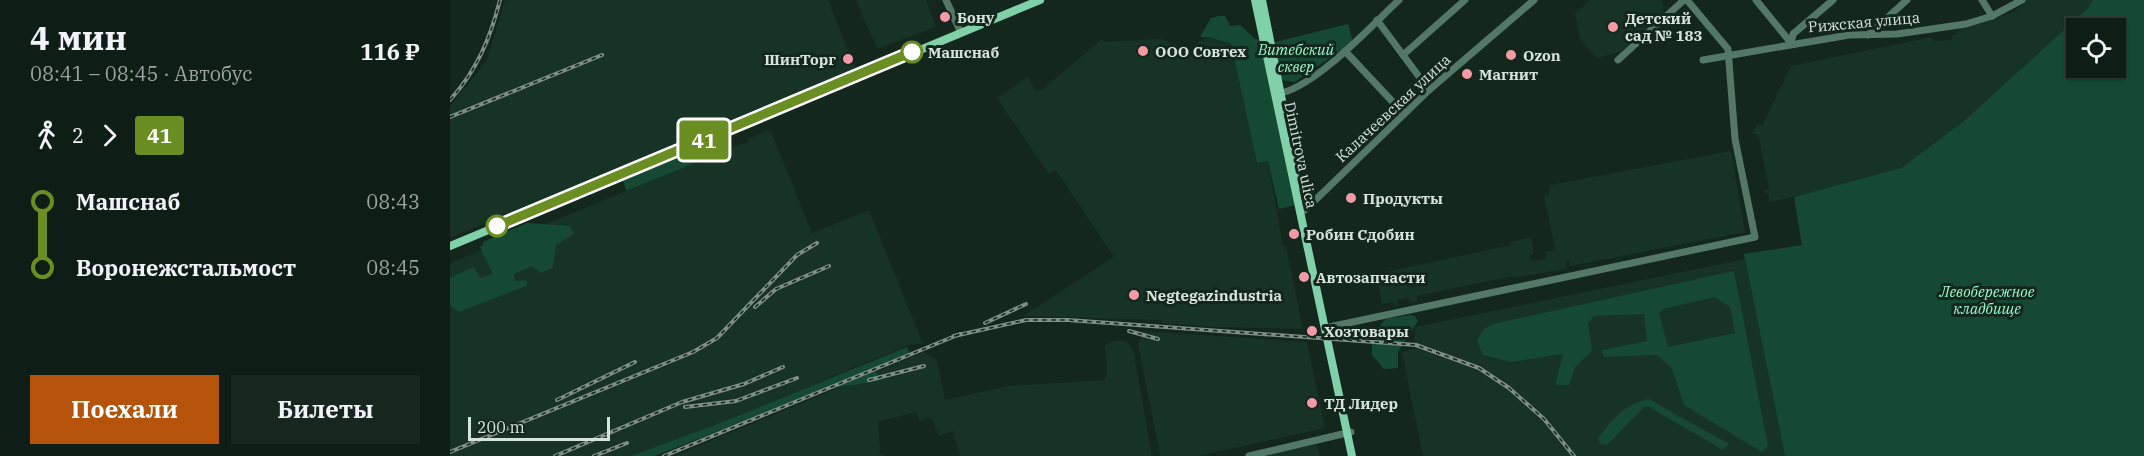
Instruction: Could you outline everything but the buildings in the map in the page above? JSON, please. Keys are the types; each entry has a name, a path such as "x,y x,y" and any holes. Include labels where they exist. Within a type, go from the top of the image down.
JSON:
{"main road":[{"path":"450,246 1040,0"},
{"name":"Dimitrova ulica","path":"1255,0 1329,327 1352,456"},
{"name":"Dimitrova ulica","path":"1262,0 1282,93 1302,211 1349,433 1357,456"}],"street":[{"path":"946,0 961,33"},
{"path":"1282,93 1292,90 1345,51 1399,0"},
{"path":"1403,55 1465,0"},
{"name":"Калачеевская улица","path":"1302,211 1429,90 1534,0"},
{"path":"1329,327 1755,237 1735,140 1729,54 1725,44 1685,0 1618,60"},
{"path":"1756,0 1791,43"},
{"path":"1791,43 1793,34 1833,0"},
{"path":"1868,35 1907,0"},
{"path":"1982,0 1992,16"},
{"name":"Рижская улица","path":"1703,60 1791,43 1849,35 1932,30 1992,16 2022,0"},
{"path":"1377,20 1429,90"},
{"path":"1345,51 1404,114"},
{"path":"1249,456 1349,433"}],"shaded area":[{"path":"505,0 828,0 855,68 450,238 450,106 487,60"},
{"path":"856,0 926,0 936,27 877,49"},
{"name":"Детский сад № 183","path":"1590,0 1661,0 1664,7 1662,15 1620,52 1597,58 1580,39 1575,14"},
{"path":"2027,0 2093,0 2077,18 2066,18 2066,28 1965,120 1901,168 1862,181 1770,202 1768,193 1765,194 1764,190 1769,189 1758,134 1752,134 1757,124 1762,126 1791,66 1932,37 1933,41 1952,40 1952,35 1957,34 1957,31 2014,12"},
{"path":"1207,37 1231,45 1257,163 1268,161 1283,246 1286,246 1303,329 1217,327 1162,323 1161,320 1023,316 1114,257 1056,170 1049,174 997,98 1028,77 1036,91 1043,89 1102,39 1104,42 1162,39 1186,50"},
{"path":"770,129 812,233 869,210 923,344 909,345 725,421 631,456 450,456 450,263 749,141 748,139"},
{"path":"1731,151 1745,232 1570,266 1569,261 1566,261 1566,269 1513,278 1513,276 1417,296 1417,301 1411,303 1409,298 1397,300 1398,306 1395,306 1393,302 1382,304 1376,274 1511,245 1510,242 1531,237 1534,254 1530,255 1531,261 1546,259 1545,252 1555,250 1544,196 1549,195 1550,185"},
{"path":"1745,259 1785,456 1423,456 1402,352 1415,349 1415,327"},
{"path":"1144,331 1307,342 1325,428 1198,456 1160,456 1138,344"},
{"path":"1116,340 1128,342 1134,353 1152,456 960,456 953,431 939,436 931,417 920,421 916,412 878,422 880,453 885,456 674,456 924,352 937,360 945,400 1008,386 1104,380 1107,373 1105,345"},
{"path":"1317,445 1320,456 1262,456 1300,448"}],"green space":[{"name":"Левобережное кладбище","path":"2093,0 2144,0 2144,456 1785,456 1744,254 1802,245 1794,197 1901,168 1965,120 2066,28 2066,78 2126,78 2126,18 2077,18"},
{"path":"1225,16 1230,26 1240,25 1255,39 1259,39 1295,205 1279,209 1268,161 1257,163 1231,44 1209,37 1200,37 1211,18"},
{"name":"Витебский сквер","path":"1348,24 1353,42 1295,82 1281,80 1271,43"},
{"path":"704,147 710,157 626,191 623,180"},
{"path":"527,223 570,226 574,234 556,245 553,267 541,273 532,266 514,274 515,281 527,280 526,286 459,312 450,305 450,278 474,267 480,278 493,274 480,247 483,242"},
{"path":"1734,271 1768,446 1762,452 1684,405 1672,369 1657,355 1604,357 1602,350 1647,341 1644,314 1594,316 1588,323 1592,351 1575,367 1569,385 1555,385 1563,354 1512,362 1483,355 1477,341 1483,330 1493,324","holes":["1715,297 1730,307 1735,333 1668,347 1659,313 1663,309"]},
{"path":"1415,316 1418,321 1398,352 1398,368 1384,369 1372,355 1372,340 1377,329 1386,319"},
{"path":"907,347 910,354 875,369 881,381 824,389 655,456 631,456 725,421"},
{"path":"1649,399 1729,444 1723,450 1649,407 1644,407 1607,445 1600,444 1598,438 1620,413 1640,401"}],"railway":[{"path":"450,100 475,65 492,28 500,0"},
{"path":"450,117 602,55"},
{"path":"450,452 693,352 717,338 797,255 817,243"},
{"path":"755,307 776,289 829,266"},
{"path":"985,323 1026,304"},
{"path":"954,336 1026,320 1068,320 1416,345 1479,368 1509,388 1544,419 1574,456"},
{"path":"1129,331 1158,339"},
{"path":"664,456 960,334"},
{"path":"557,400 635,362"},
{"path":"869,380 924,366"},
{"path":"555,456 682,402 744,384 783,367"},
{"path":"685,407 736,401 797,378"},
{"path":"594,456 627,443"}],"bus line":[{"name":"41","path":"497,226 912,52"}],"place":[{"name":"Бону","path":"945,17"},
{"name":"Детский сад № 183","path":"1613,27"},
{"name":"ООО Совтех","path":"1143,51"},
{"name":"Машснаб","path":"912,52"},
{"name":"Ozon","path":"1511,55"},
{"name":"ШинТорг","path":"848,59"},
{"name":"Магнит","path":"1467,74"},
{"name":"Продукты","path":"1351,198"},
{"name":"Робин Сдобин","path":"1294,234"},
{"name":"Автозапчасти","path":"1304,277"},
{"name":"Negtegazindustria","path":"1134,295"},
{"name":"Хозтовары","path":"1312,331"},
{"name":"ТД Лидер","path":"1312,403"}]}
